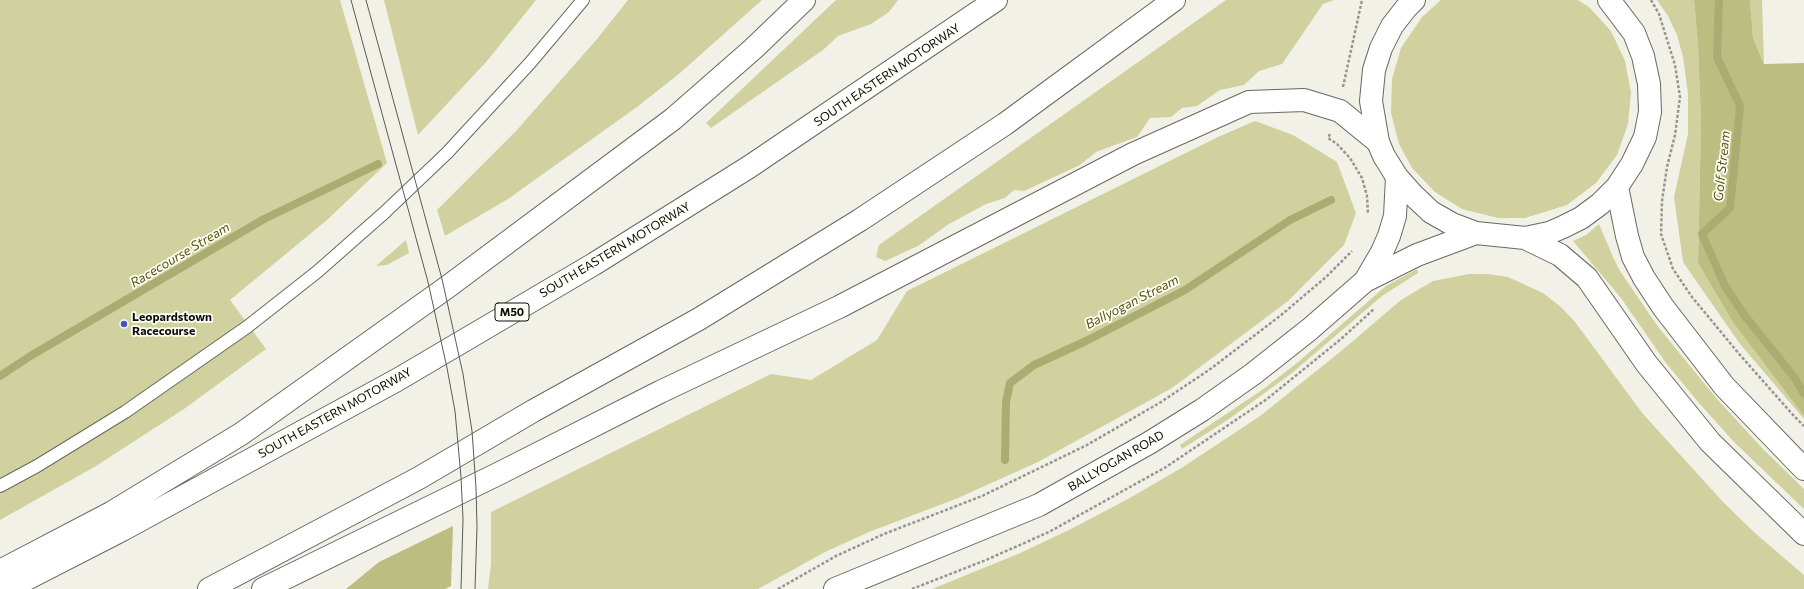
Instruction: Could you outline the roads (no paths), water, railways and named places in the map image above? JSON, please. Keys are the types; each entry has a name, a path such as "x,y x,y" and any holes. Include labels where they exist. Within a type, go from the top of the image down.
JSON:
{"main road":[{"path":"0,571 111,513 241,434 446,288 673,119 753,49 804,0"},
{"name":"SOUTH EASTERN MOTORWAY","path":"6,589 122,530 397,380 594,264 749,167 996,0"},
{"path":"210,589 419,478 533,411 699,319 860,220 998,128 1174,0"},
{"path":"1414,0 1392,26 1381,48 1374,70 1371,101 1378,142 1384,156 1397,177 1431,212 1452,224 1476,233 1525,238 1549,233 1581,218 1600,204 1617,187 1632,164 1645,137 1650,105 1648,84 1641,50 1634,33 1609,0"},
{"path":"263,589 667,389 839,307 1133,154 1249,102 1304,100 1340,111 1378,142"},
{"name":"BALLYOGAN ROAD","path":"1365,281 1389,236 1395,216 1397,177"},
{"path":"1617,187 1633,257 1644,278 1663,307 1724,386 1804,469"},
{"name":"BALLYOGAN ROAD","path":"835,589 1039,505 1149,443 1202,410 1253,374 1310,329 1365,281 1417,254 1476,233"},
{"path":"1525,238 1560,255 1586,278 1646,364 1710,442 1804,534"}],"lane":[{"path":"0,486 37,466 125,412 241,332 317,272 384,213 446,153 530,62 582,0"}],"waterway":[{"name":"Golf Stream","path":"1719,0 1717,57 1740,106 1730,208 1702,234 1725,286 1745,316 1794,377 1804,394"},
{"name":"Racecourse Stream","path":"0,376 32,355 264,219 378,164"},
{"name":"Ballyogan Stream","path":"1005,460 1006,402 1010,383 1034,365 1086,341 1185,290 1290,220 1331,200"}],"tram line":[{"path":"351,0 428,282 447,368 455,411 461,477 463,519 461,589"},
{"path":"366,0 442,279 463,374 472,431 476,488 477,527 475,589"}],"place":[{"name":"Leopardstown Racecourse","path":"124,324"}]}
